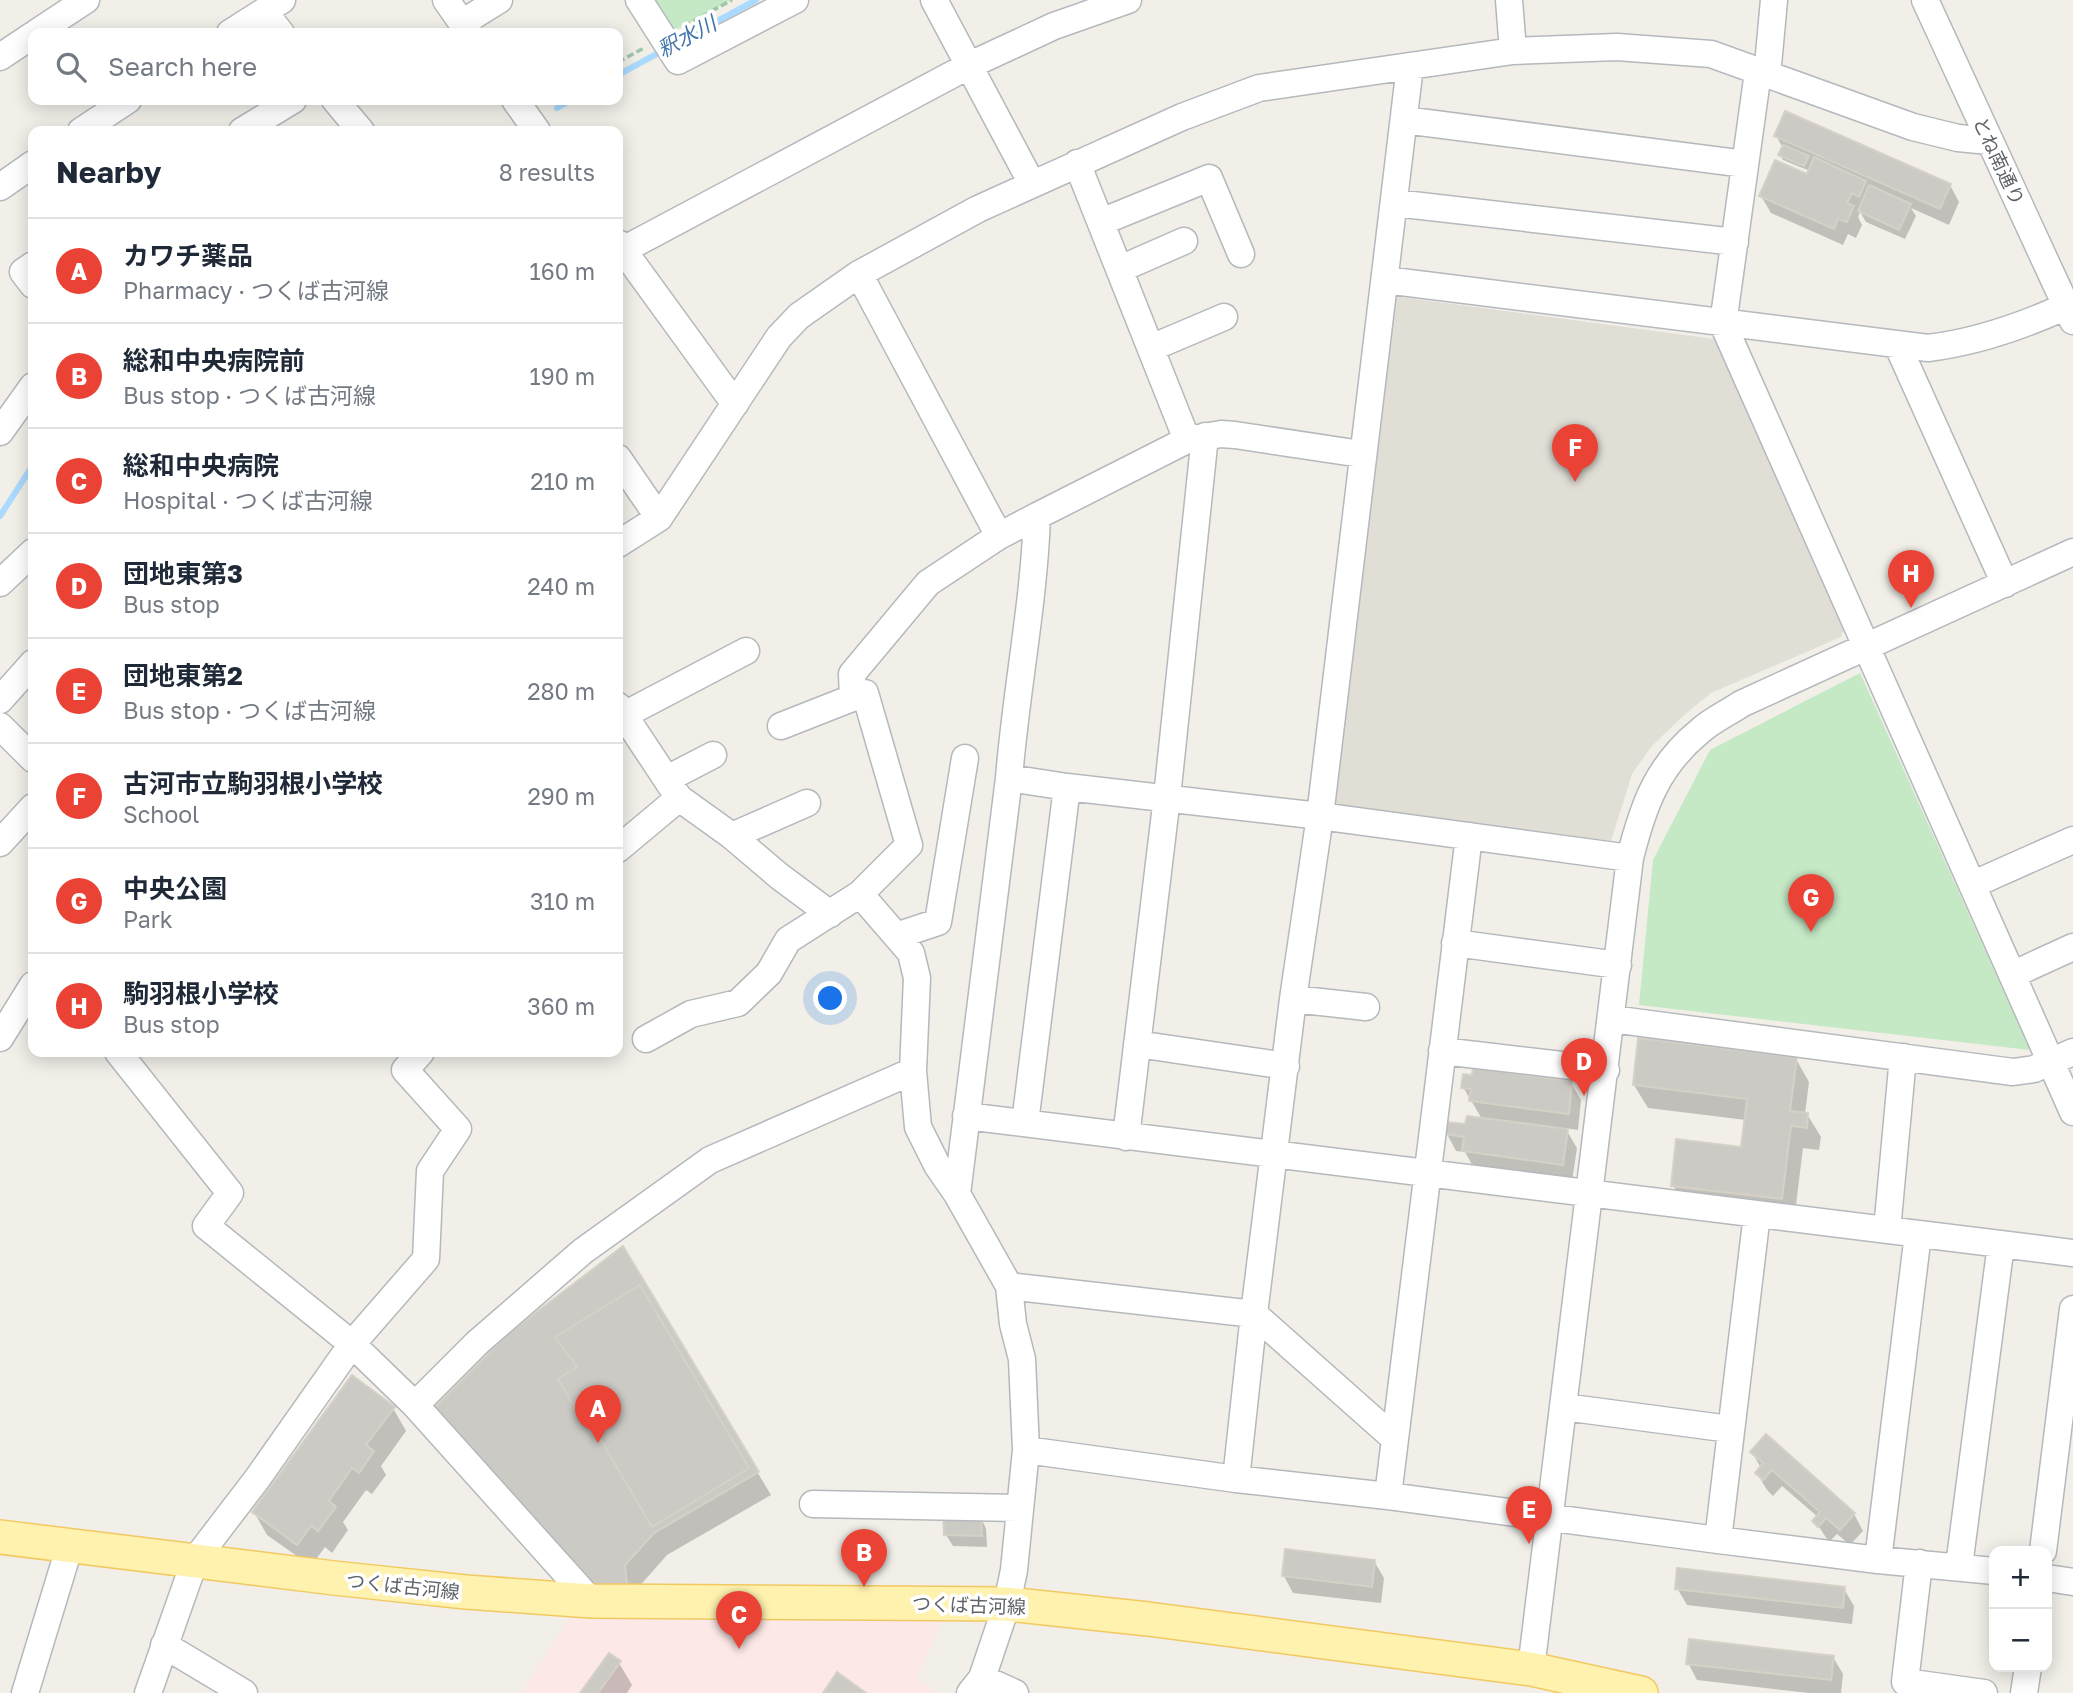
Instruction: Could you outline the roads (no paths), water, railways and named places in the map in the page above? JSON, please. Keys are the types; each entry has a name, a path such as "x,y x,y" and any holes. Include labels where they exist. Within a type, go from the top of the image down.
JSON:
{"main road":[{"name":"つくば古河線","path":"0,1537 466,1592 591,1601 1007,1604 1148,1619 1531,1669 1641,1693"}],"street":[{"path":"43,28 86,0"},
{"path":"446,0 466,28 499,0"},
{"path":"639,0 678,61 796,0"},
{"path":"934,0 1032,184"},
{"path":"623,244 970,65 1054,26 1128,0"},
{"path":"1509,0 1513,51"},
{"path":"1774,0 1745,164 1723,324 2012,975 2063,1057 2073,1112"},
{"name":"とね南通り","path":"1925,0 1989,141 2071,310"},
{"path":"238,28 273,6 280,28"},
{"path":"0,57 28,38"},
{"path":"623,541 660,518 779,337 799,316 859,274 978,209 1182,117 1259,88 1513,51 1617,47 1711,54 1913,127 1958,138 1989,141"},
{"path":"1236,1479 1293,999 1320,816 1410,66"},
{"path":"89,126 120,105"},
{"path":"250,126 285,105"},
{"path":"339,105 357,126"},
{"path":"519,105 533,126"},
{"path":"1404,120 1745,164"},
{"path":"1077,163 1151,348 1196,438 1167,797 1126,1137"},
{"path":"0,187 28,167"},
{"path":"1101,222 1209,178 1241,254"},
{"path":"1395,204 1735,243"},
{"path":"1120,270 1184,241"},
{"path":"623,250 735,404"},
{"path":"859,274 999,536"},
{"path":"1385,280 1927,348 1959,345 1987,338 2071,310"},
{"path":"1151,348 1224,317"},
{"path":"1896,344 2005,584"},
{"path":"3,422 28,392"},
{"path":"853,698 852,674 928,583 999,536 1196,438 1235,435 1362,454"},
{"path":"623,465 660,518"},
{"path":"957,1194 1009,778 1014,715 1035,568 1037,516"},
{"path":"1531,1669 1630,858 1641,813 1657,780 1674,756 1700,730 1741,704 2073,552"},
{"path":"0,583 28,557"},
{"path":"623,709 746,651"},
{"path":"0,700 28,669"},
{"path":"646,1039 691,1014 738,1003 769,973 788,940 860,894 909,845 865,694 781,726"},
{"path":"623,713 673,789 830,914"},
{"path":"0,726 28,755"},
{"path":"623,844 673,789 713,755"},
{"path":"896,936 938,922 965,758"},
{"path":"1009,778 1630,858"},
{"path":"1025,1123 1067,787"},
{"path":"732,836 807,803"},
{"path":"0,843 28,812"},
{"path":"1388,1496 1469,836"},
{"path":"1973,884 2073,840"},
{"path":"860,894 911,953 917,978 912,1071 918,1127 937,1166 957,1194 1009,1286 1013,1324 1023,1360 1026,1450 1014,1570 1007,1604 976,1685 1015,1693"},
{"path":"1455,943 1618,965"},
{"path":"2012,975 2073,947"},
{"path":"0,1038 28,993"},
{"path":"1293,999 1366,1007"},
{"path":"1612,1018 2013,1072 2034,1069 2063,1057"},
{"path":"1137,1044 1286,1066"},
{"path":"1442,1051 1606,1070"},
{"path":"122,1057 230,1193 206,1226 352,1344 415,1405 591,1601"},
{"path":"148,1693 195,1560 257,1479 352,1344 426,1259 430,1171 458,1129 405,1070 417,1057"},
{"path":"1887,1230 1903,1057"},
{"path":"415,1405 477,1343 583,1251 710,1160 912,1071"},
{"path":"965,1116 1427,1171 1590,1194 2073,1253"},
{"path":"1718,1540 1756,1214"},
{"path":"1878,1560 1918,1234"},
{"path":"1959,1566 2001,1244"},
{"path":"1009,1286 1254,1314 1395,1439"},
{"path":"2044,1546 2073,1309"},
{"path":"1564,1407 1730,1429"},
{"path":"1026,1450 1878,1560 1989,1570"},
{"path":"813,1504 1020,1508"},
{"path":"25,1693 70,1545"},
{"path":"1919,1563 1905,1682 1984,1693"},
{"path":"2052,1579 2073,1582"},
{"path":"164,1645 244,1693"},
{"path":"2025,1693 2027,1672"}],"waterway":[{"name":"釈水川","path":"675,44 756,0"},
{"name":"釈水川","path":"623,72 662,51"},
{"name":"釈水川","path":"557,108 562,105"},
{"name":"釈水川","path":"0,516 28,473"}],"place":[{"name":"古河市立駒羽根小学校","path":"1575,482"},
{"name":"駒羽根小学校","path":"1911,608"},
{"name":"中央公園","path":"1811,932"},
{"name":"団地東第3","path":"1584,1096"},
{"name":"カワチ薬品","path":"598,1443"},
{"name":"団地東第2","path":"1529,1544"},
{"name":"総和中央病院前","path":"864,1587"},
{"name":"総和中央病院","path":"739,1649"}]}
